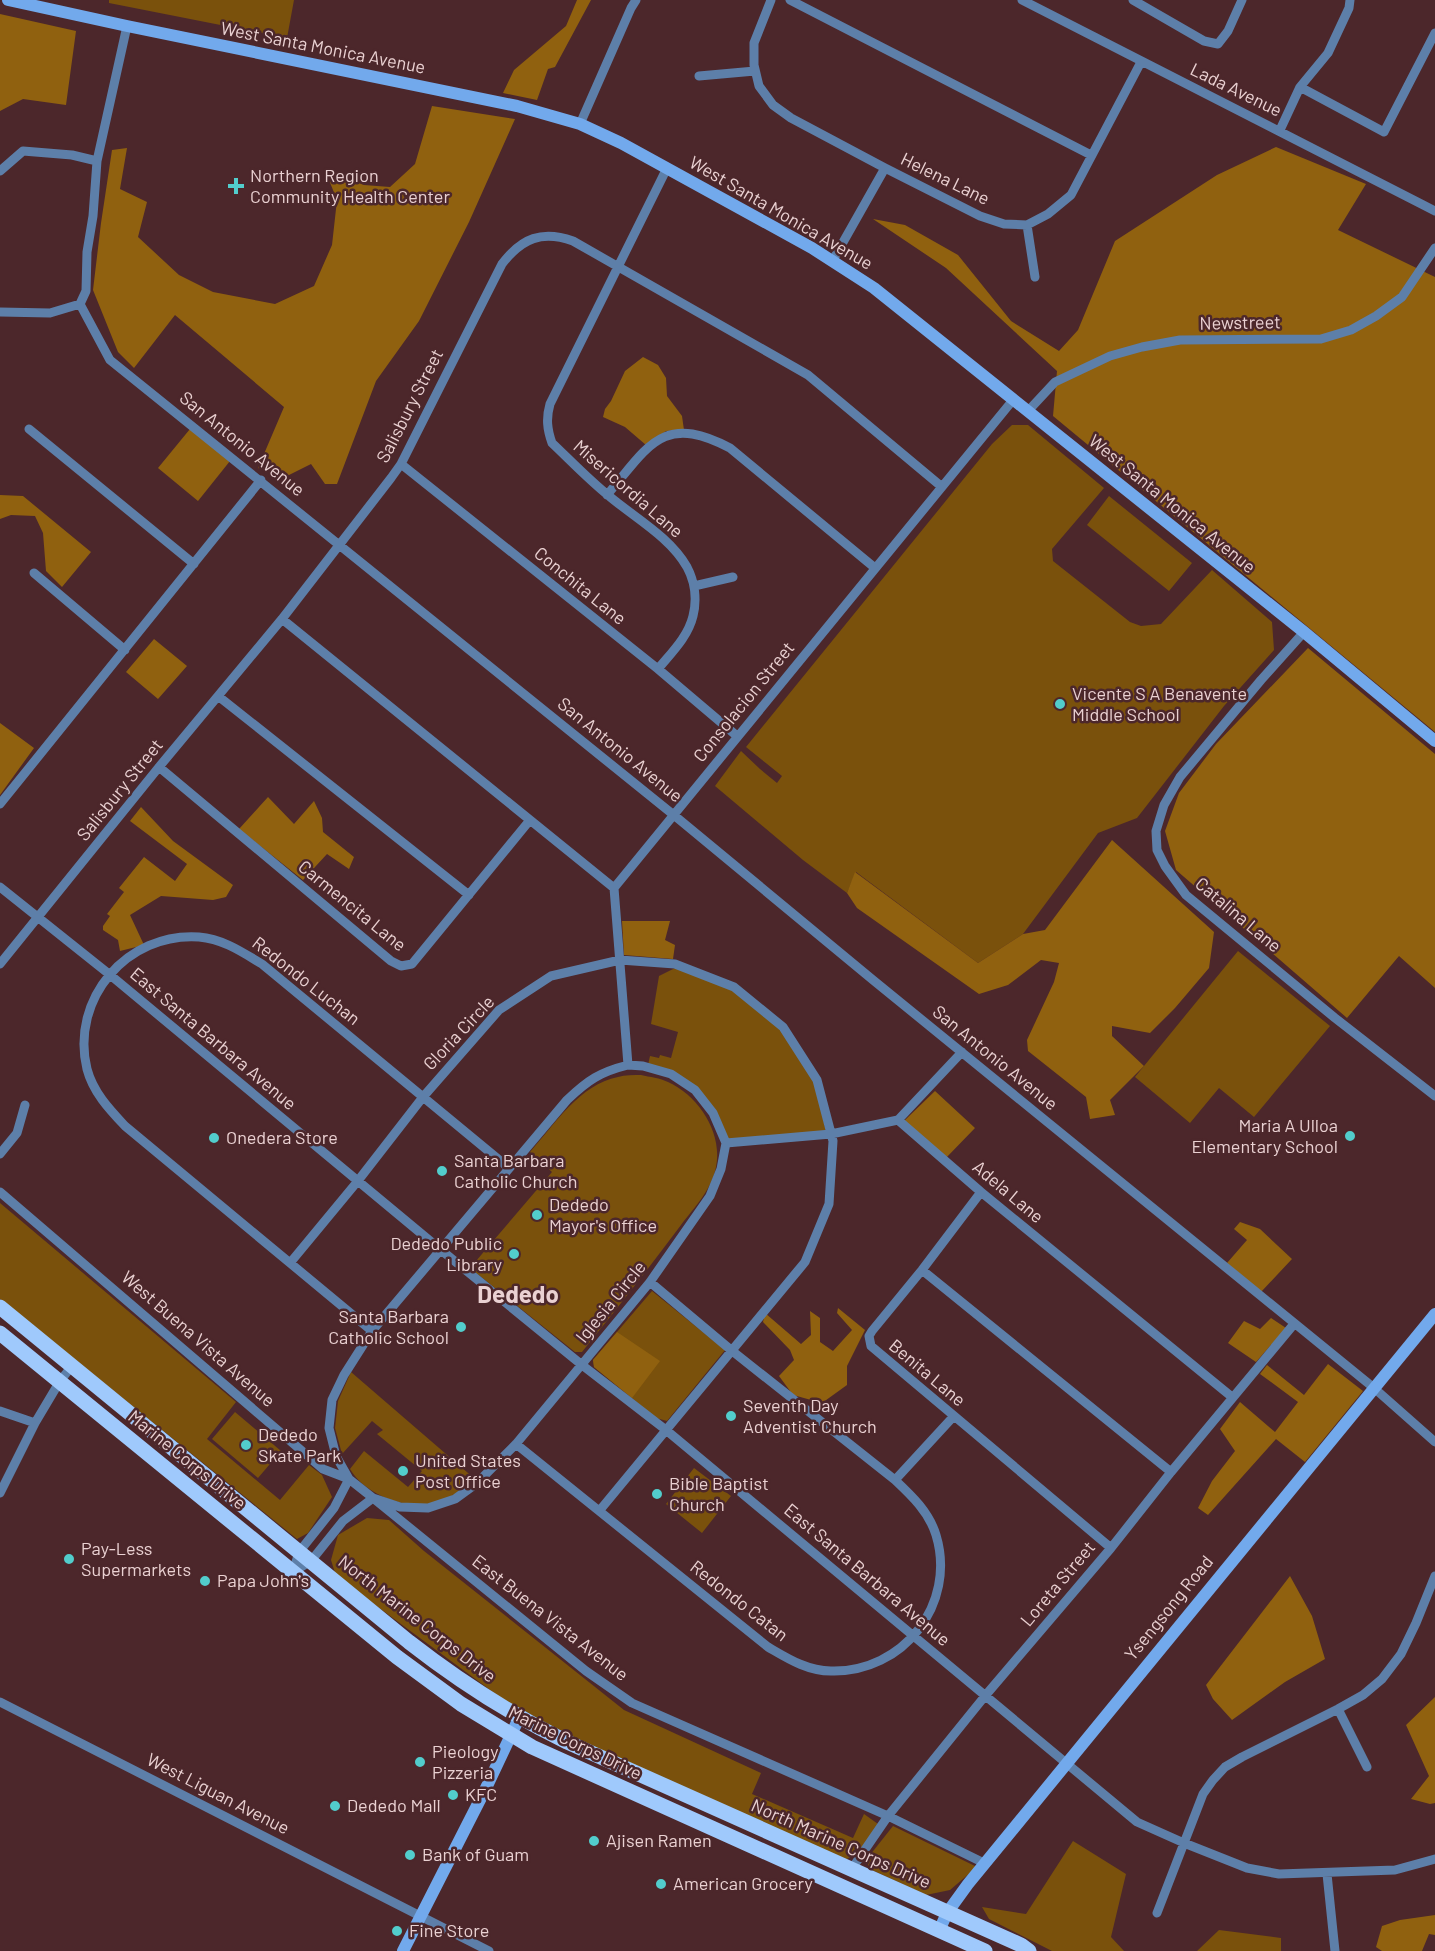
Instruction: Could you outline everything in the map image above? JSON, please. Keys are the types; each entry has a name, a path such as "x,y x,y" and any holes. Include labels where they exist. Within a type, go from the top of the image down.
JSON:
{"main road":[{"name":"West Santa Monica Avenue","path":"8,0 501,102 580,124 621,143 833,260 894,303 1304,632 1435,741"},
{"name":"North Marine Corps Drive","path":"0,1307 428,1657 519,1718 586,1751 1021,1945 1029,1951"},
{"name":"Ysengsong Road","path":"939,1931 947,1913 984,1863 1435,1314"},
{"name":"Marine Corps Drive","path":"0,1333 423,1678 461,1704 511,1735 550,1755 985,1951"},
{"path":"403,1951 519,1718"}],"street":[{"path":"580,124 636,0"},
{"name":"Helena Lane","path":"771,0 754,43 759,86 773,105 791,118 980,216 1004,224 1027,225"},
{"path":"790,0 1091,154"},
{"name":"Lada Avenue","path":"1022,0 1435,211"},
{"path":"1138,1 1204,40 1218,44 1228,31 1242,0"},
{"path":"1280,130 1300,87 1328,52 1349,8 1350,0"},
{"path":"0,312 50,313 80,304 86,291 87,252 93,216 97,161 127,26"},
{"path":"1300,87 1384,132 1435,33"},
{"path":"1035,277 1027,225 1048,214 1071,195 1141,62"},
{"path":"699,76 756,72"},
{"path":"0,171 23,152 72,155 97,161"},
{"name":"Misericordia Lane","path":"658,669 685,636 693,618 694,586 687,567 669,544 607,495 552,443 546,417 550,404 667,168"},
{"path":"833,260 885,168"},
{"name":"Salisbury Street","path":"0,964 282,619 400,464 502,264 512,250 526,241 542,236 558,236 573,241 808,375 942,487"},
{"name":"Newstreet","path":"1028,411 1055,382 1110,356 1142,347 1180,340 1321,339 1351,330 1376,316 1402,297 1435,248"},
{"name":"San Antonio Avenue","path":"80,304 110,360 675,816 1374,1388 1435,1442"},
{"name":"Consolacion Street","path":"614,888 1013,400"},
{"path":"29,429 194,564"},
{"path":"607,495 651,443 674,433 699,435 730,448 875,568"},
{"name":"Conchita Lane","path":"400,464 658,669 737,736"},
{"path":"0,804 261,480"},
{"path":"34,573 124,650"},
{"path":"694,586 733,577"},
{"path":"282,619 614,888 628,1065"},
{"name":"Catalina Lane","path":"1304,632 1180,777 1164,806 1156,831 1157,850 1165,866 1186,895 1335,1018 1435,1096"},
{"path":"218,696 469,895"},
{"name":"Carmencita Lane","path":"159,767 401,966 412,964 530,820"},
{"name":"East Santa Barbara Avenue","path":"0,887 109,974 357,1182 582,1365 666,1430 1137,1821 1247,1868 1279,1874 1395,1870 1435,1859"},
{"name":"Redondo Luchan","path":"372,1331 125,1126 102,1101 87,1070 84,1036 91,1003 109,974 135,952 166,939 200,937 233,945 262,964 509,1168"},
{"name":"Gloria Circle","path":"290,1263 423,1097 498,1010 551,976 620,960 675,964 734,987 783,1027 817,1080 832,1141 829,1204 805,1262 600,1510"},
{"path":"726,1143 831,1134 898,1120 962,1052"},
{"name":"Iglesia Circle","path":"628,1065 643,1066 671,1074 695,1090 713,1113 726,1143 721,1169 710,1196 650,1282 516,1444 477,1482 455,1499 428,1508 418,1508 399,1507 373,1498 349,1479 336,1456 329,1428 332,1400 344,1375 372,1331 567,1100 588,1080 614,1068 628,1065"},
{"path":"0,1154 17,1133 26,1105"},
{"name":"Adela Lane","path":"898,1120 981,1192 1233,1397"},
{"name":"West Buena Vista Avenue","path":"0,1192 323,1470 349,1479"},
{"name":"Benita Lane","path":"981,1192 872,1331 869,1341 874,1350 1111,1548"},
{"path":"922,1270 1171,1472"},
{"name":"Redondo Catan","path":"516,1444 768,1647 797,1664 830,1671 864,1668 895,1654 919,1630 935,1601 941,1567 936,1534 920,1504 895,1480 731,1350 650,1282"},
{"name":"Loreta Street","path":"851,1870 888,1816 985,1696 1111,1548 1294,1324"},
{"path":"0,1493 35,1422 72,1366"},
{"path":"0,1411 35,1422"},
{"path":"895,1480 954,1416"},
{"path":"294,1572 334,1508 349,1479"},
{"path":"294,1572 305,1556 343,1521 373,1498"},
{"name":"East Buena Vista Avenue","path":"373,1498 586,1671 632,1703 888,1816 984,1863"},
{"path":"1157,1912 1203,1794 1212,1780 1225,1767 1363,1695 1382,1679 1401,1654 1435,1576"},
{"name":"West Liguan Avenue","path":"0,1702 489,1951"},
{"path":"1338,1709 1367,1767"},
{"path":"1326,1874 1335,1951"}],"shaded area":[{"path":"109,0 294,0 287,38 109,3"},
{"path":"577,0 591,0 555,67 548,69 537,100 503,93 514,70 566,26"},
{"path":"0,14 76,31 66,105 23,99 0,111"},
{"path":"432,106 515,119 469,222 419,321 376,381 337,484 325,484 311,464 285,477 258,468 284,407 175,315 134,368 118,352 93,290 112,150 127,148 120,189 147,202 138,237 179,275 213,292 275,304 314,286 332,245 337,200 325,170 364,185 390,187 415,164"},
{"path":"1276,147 1366,184 1338,230 1435,277 1435,732 1053,416 1057,371 946,268 873,219 905,225 958,255 1011,321 1059,351 1078,330 1115,241 1217,175"},
{"path":"643,357 658,365 666,378 667,396 682,416 684,430 666,431 646,445 625,427 603,417 625,371"},
{"path":"1012,425 1028,425 1104,488 1052,549 1053,561 1130,622 1141,626 1161,624 1212,570 1272,622 1274,650 1224,706 1137,818 1098,833 1023,934 978,963 856,872 847,893 803,860 715,786 741,751 777,783 782,776 746,747 992,444"},
{"path":"190,429 230,461 198,501 158,468"},
{"path":"0,495 23,496 91,552 62,587 46,571 43,533 35,516 11,515 0,519"},
{"path":"1109,496 1192,563 1169,591 1087,525"},
{"path":"154,639 187,666 158,699 126,672"},
{"path":"1308,648 1435,754 1435,988 1399,956 1347,1018 1176,870 1165,831 1179,793 1216,744"},
{"path":"0,723 34,748 0,795"},
{"path":"268,797 294,824 314,801 322,818 323,832 354,857 349,869 327,854 303,880 239,829"},
{"path":"141,807 173,841 233,885 226,897 213,900 161,896 130,915 144,945 120,951 118,940 103,930 110,916 107,914 124,892 119,888 144,857 175,881 187,864 130,821"},
{"path":"1112,840 1214,932 1209,968 1150,1033 1112,1026 1112,1036 1144,1066 1110,1100 1115,1115 1090,1119 1086,1097 1028,1051 1027,1040 1054,982 1059,963 1041,960 1008,985 979,994 857,908 847,893 855,872 978,963 1023,934 1045,930"},
{"path":"622,921 670,921 665,940 675,945 673,959 624,955"},
{"path":"1238,951 1330,1026 1254,1117 1219,1088 1190,1123 1135,1077"},
{"path":"675,968 734,989 780,1029 815,1081 826,1132 727,1141 697,1088 648,1065 650,1056 659,1058 660,1055 671,1058 678,1032 651,1024 659,976"},
{"path":"641,1075 668,1082 690,1096 699,1106 716,1141 716,1167 707,1191 697,1205 582,1352 575,1352 470,1268 552,1172 530,1152 558,1118 580,1097 604,1081"},
{"path":"935,1091 975,1128 945,1159 904,1121"},
{"path":"0,1203 236,1402 207,1439 280,1500 309,1465 322,1475 332,1497 308,1533 297,1539 0,1299"},
{"path":"1240,1222 1260,1229 1292,1259 1261,1292 1227,1263 1247,1240 1234,1229"},
{"path":"652,1291 725,1350 667,1421 656,1418 594,1367 593,1360"},
{"path":"838,1308 865,1330 847,1366 847,1385 822,1403 793,1395 779,1376 794,1360 790,1350 763,1322 765,1313 801,1344 811,1335 810,1311 820,1318 820,1342 833,1351 852,1330 837,1313"},
{"path":"1271,1318 1286,1328 1256,1362 1228,1343 1244,1321 1260,1329"},
{"path":"617,1332 660,1361 632,1398 594,1367 593,1360"},
{"path":"1328,1364 1363,1391 1305,1462 1276,1439 1208,1515 1198,1508 1212,1481 1235,1451 1220,1429 1240,1402 1275,1432 1298,1402 1260,1374 1267,1365 1304,1395"},
{"path":"351,1372 475,1479 446,1499 427,1505 394,1501 364,1485 350,1469 364,1451 408,1487 422,1471 377,1434 383,1430 372,1421 342,1454 335,1428 338,1401"},
{"name":"Dededo Skate Park","path":"235,1412 281,1451 258,1478 212,1439"},
{"path":"694,1468 731,1496 702,1533 666,1504"},
{"path":"367,1518 389,1520 424,1551 624,1710 761,1773 752,1794 853,1838 864,1814 878,1824 858,1853 845,1860 649,1773 548,1724 501,1698 336,1576 331,1560 338,1535"},
{"path":"1290,1576 1312,1616 1325,1659 1285,1682 1232,1720 1213,1699 1206,1685"},
{"path":"1435,1697 1435,1803 1430,1804 1411,1799 1429,1776 1406,1725"},
{"path":"893,1826 977,1867 950,1890 926,1895 870,1869 866,1860"},
{"path":"1073,1841 1126,1874 1111,1937 1124,1951 1052,1951 989,1919 982,1907 1026,1914"},
{"path":"1435,1915 1435,1935 1429,1934 1422,1951 1382,1951 1376,1947 1382,1926 1400,1920"},
{"path":"1219,1930 1281,1938 1281,1951 1197,1951"}],"place":[{"name":"Northern Region Community Health Center","path":"236,186"},
{"name":"Vicente S A Benavente Middle School","path":"1060,704"},
{"name":"Maria A Ulloa Elementary School","path":"1350,1136"},
{"name":"Onedera Store","path":"214,1138"},
{"name":"Santa Barbara Catholic Church","path":"442,1171"},
{"name":"Dededo Mayor's Office","path":"537,1215"},
{"name":"Dededo Public Library","path":"514,1254"},
{"name":"Santa Barbara Catholic School","path":"461,1327"},
{"name":"Seventh Day Adventist Church","path":"731,1416"},
{"name":"Dededo Skate Park","path":"246,1445"},
{"name":"United States Post Office","path":"403,1471"},
{"name":"Bible Baptist Church","path":"657,1494"},
{"name":"Pay-Less Supermarkets","path":"69,1559"},
{"name":"Papa John's","path":"205,1581"},
{"name":"Pieology Pizzeria","path":"420,1762"},
{"name":"KFC","path":"453,1795"},
{"name":"Dededo Mall","path":"335,1806"},
{"name":"Ajisen Ramen","path":"594,1841"},
{"name":"Bank of Guam","path":"410,1855"},
{"name":"American Grocery","path":"661,1884"},
{"name":"Fine Store","path":"397,1931"}],"district":[{"name":"Dededo","path":"518,1295"}]}
